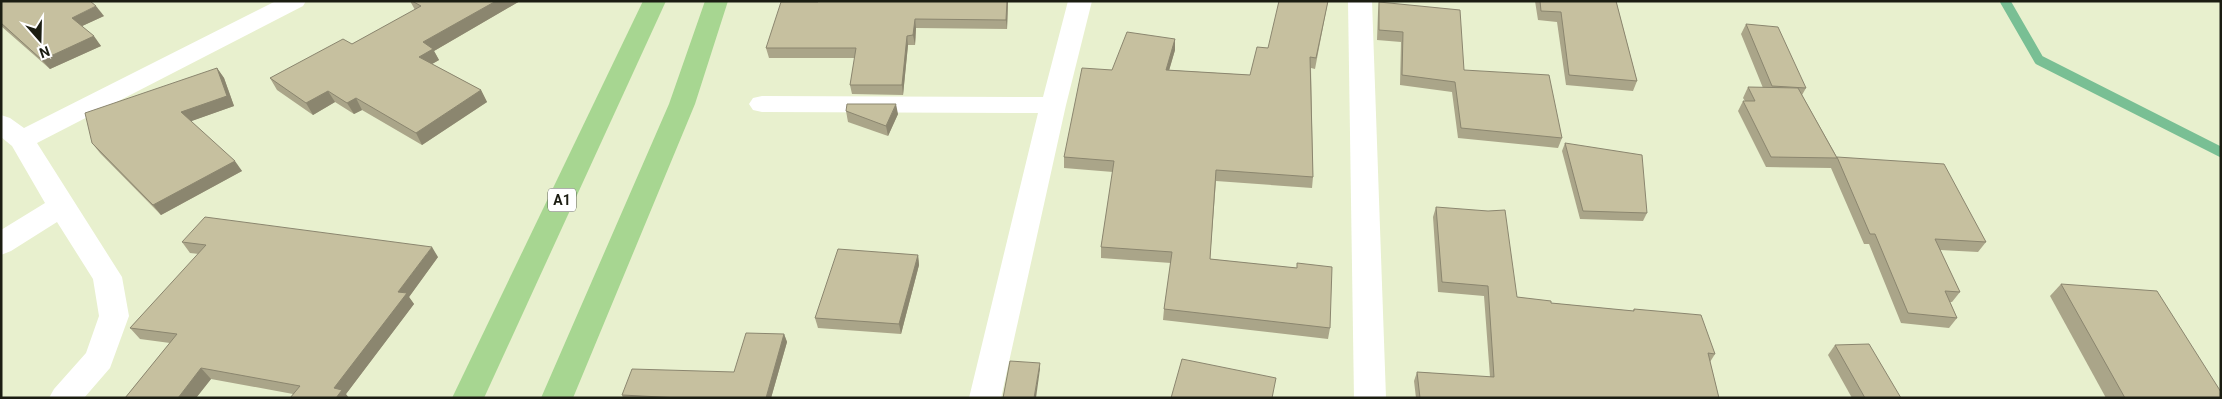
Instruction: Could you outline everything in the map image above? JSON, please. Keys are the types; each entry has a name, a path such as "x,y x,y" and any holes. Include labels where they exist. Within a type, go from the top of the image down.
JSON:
{"main road":[{"name":"A1","path":"468,398 655,1"},
{"path":"557,398 682,104 717,1"}],"street":[{"path":"22,140 295,1"},
{"path":"985,398 1053,105 1080,1"},
{"path":"1360,1 1370,398"},
{"path":"762,104 1053,105"},
{"path":"1,124 22,140 61,206 107,277 114,316 99,359 65,398"},
{"path":"1,244 61,206"}],"building":[{"path":"1,1 90,1 96,6 72,18 94,36 42,60 1,23"},
{"path":"412,1 496,1 423,42 433,49 419,57 481,90 416,133 356,98 347,103 328,91 306,103 270,78 343,39 352,44 421,6"},
{"path":"1007,1 1006,20 915,19 913,35 907,36 902,85 850,85 856,48 766,48 781,2"},
{"path":"1279,1 1328,1 1316,58 1310,57 1313,177 1216,170 1210,259 1297,268 1297,263 1332,267 1330,328 1164,309 1172,252 1101,247 1114,161 1064,157 1082,68 1112,70 1127,32 1175,39 1166,70 1250,75 1257,47 1268,48"},
{"path":"1540,1 1616,1 1637,81 1569,75 1561,12 1541,11"},
{"path":"1379,2 1460,10 1464,70 1549,75 1562,138 1461,128 1455,82 1402,75 1403,32 1379,30"},
{"path":"1746,24 1778,27 1806,88 1772,86"},
{"path":"217,68 227,96 181,112 235,161 153,205 92,143 85,113"},
{"path":"1748,87 1798,88 1837,158 1771,157 1743,101 1755,101"},
{"path":"847,104 896,104 886,126 846,111"},
{"path":"1565,143 1642,155 1647,213 1583,211"},
{"path":"1837,157 1944,164 1986,242 1935,239 1960,292 1945,291 1957,318 1908,313 1875,234 1870,234"},
{"path":"1436,207 1488,211 1505,210 1517,297 1551,301 1551,303 1701,315 1715,354 1708,353 1719,398 1420,398 1417,372 1494,377 1488,286 1442,282"},
{"path":"205,217 432,247 398,292 407,293 334,388 342,390 336,398 290,398 300,386 201,368 178,398 125,398 177,334 130,328 206,245 182,242"},
{"path":"838,249 918,255 899,324 815,318"},
{"path":"2061,284 2157,291 2221,392 2221,398 2125,398"},
{"path":"746,333 784,334 766,398 680,398 622,395 632,369 734,372"},
{"path":"1869,344 1901,398 1865,398 1835,345"},
{"path":"1182,359 1276,378 1272,398 1171,398"},
{"path":"1010,361 1040,363 1034,398 1003,398"}],"waterway":[{"path":"2005,1 2039,60 2221,152"}]}
